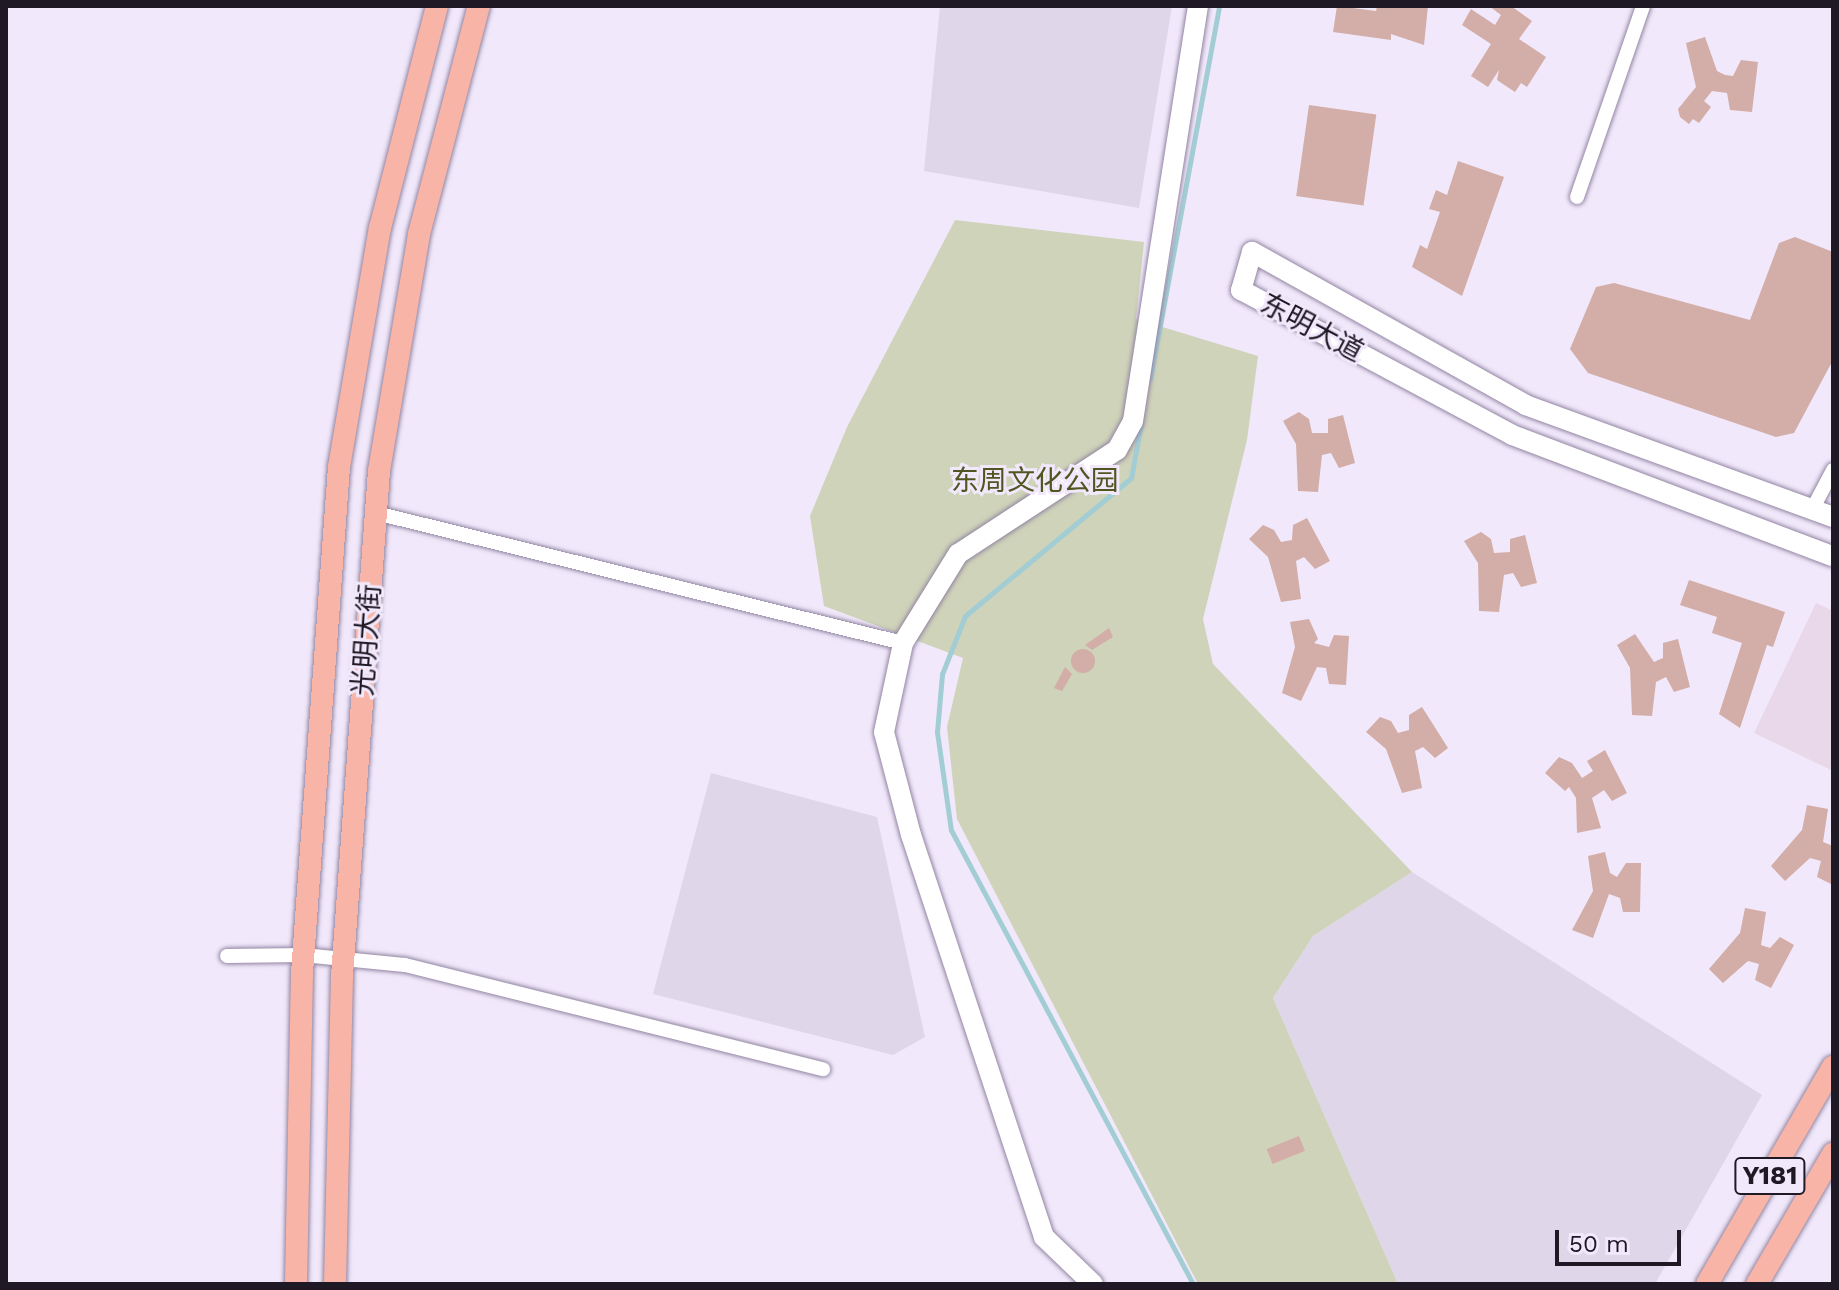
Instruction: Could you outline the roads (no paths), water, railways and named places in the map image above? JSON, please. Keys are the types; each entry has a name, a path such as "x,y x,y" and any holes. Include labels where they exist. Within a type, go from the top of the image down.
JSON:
{"main road":[{"name":"光明大街","path":"296,1284 303,955 349,401 383,214 437,6"},
{"name":"光明大街","path":"335,1284 344,959 376,513 390,392 419,234 479,6"},
{"name":"Y181","path":"1707,1284 1833,1067"},
{"name":"Y181","path":"1757,1284 1833,1154"}],"street":[{"path":"1093,1284 1044,1237 911,835 884,732 903,643 958,554 1117,450 1133,421 1198,6"},
{"path":"1577,197 1643,6"},
{"name":"东明大道","path":"1833,517 1526,405 1252,252 1241,290 1512,435 1833,556"},
{"path":"1813,508 1833,470"},
{"path":"376,513 903,643"},
{"path":"227,956 303,955 405,965 823,1069"}],"waterway":[{"path":"1150,379 1219,6"},
{"path":"1141,424 1131,478 965,616 942,674 937,732 951,830 1193,1284"}],"park label":[{"name":"东周文化公园","path":"1035,481"}]}
